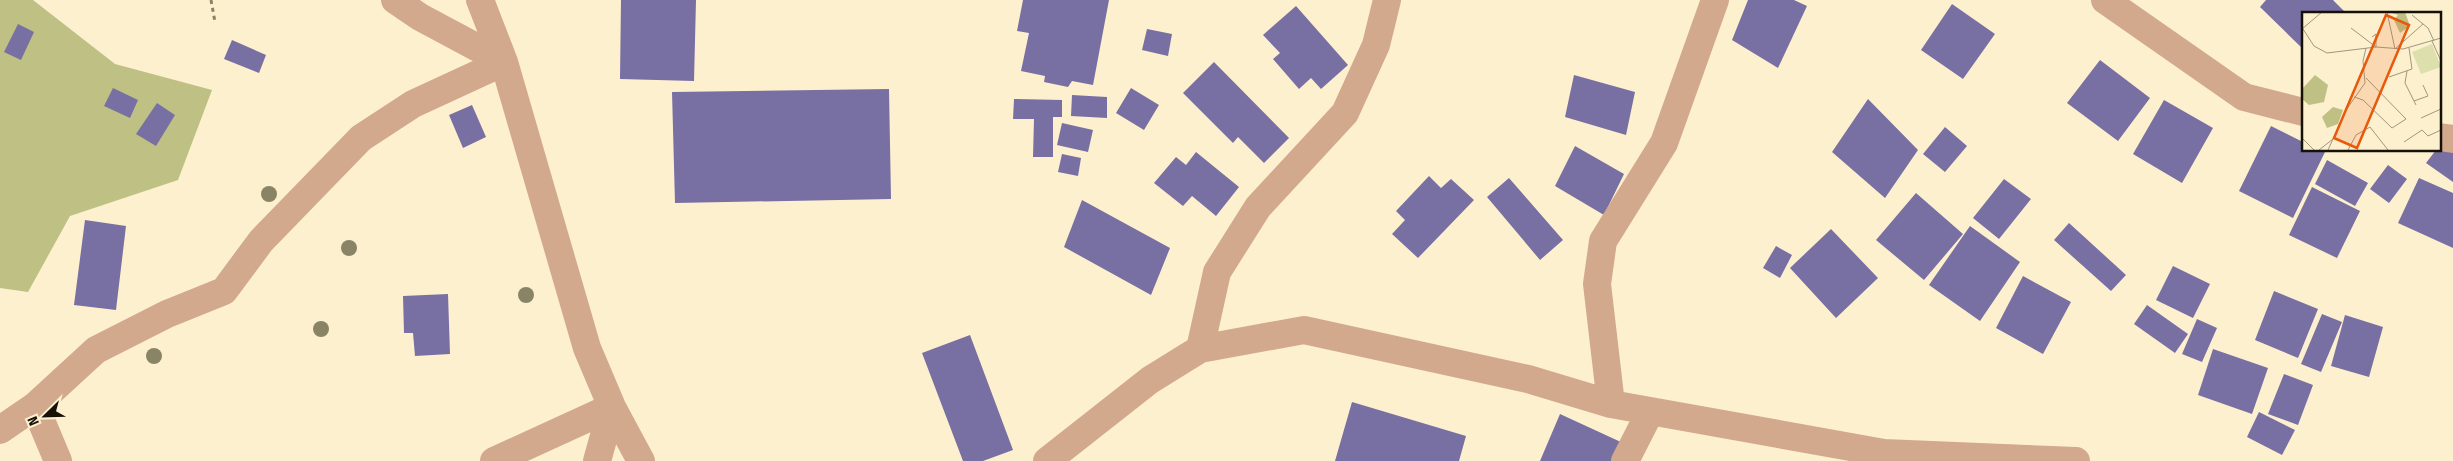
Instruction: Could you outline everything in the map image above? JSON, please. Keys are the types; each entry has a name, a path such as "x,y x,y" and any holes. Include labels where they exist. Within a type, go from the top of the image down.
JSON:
{"street":[{"path":"395,0 420,17 504,62"},
{"path":"480,0 504,62 587,348 612,407 641,461"},
{"path":"1200,349 1217,272 1258,208 1345,113 1376,45 1388,0"},
{"path":"1611,404 1597,284 1603,241 1664,143 1715,0"},
{"path":"2105,0 2244,97 2302,112"},
{"path":"0,430 35,406 96,350 167,314 224,291 261,241 361,138 413,104 504,62"},
{"path":"2440,137 2453,138"},
{"path":"1047,461 1150,380 1200,349 1304,330 1528,379 1611,404 1884,453 2076,461"},
{"path":"35,406 58,461"},
{"path":"494,461 612,407"},
{"path":"597,461 612,407"},
{"path":"1625,461 1650,412"}],"path":[{"path":"211,0 215,22"}],"green space":[{"path":"0,0 33,0 115,64 212,90 178,180 70,216 28,292 0,288"}],"building":[{"path":"621,0 696,0 694,81 620,79"},
{"path":"1023,0 1109,0 1093,85 1072,81 1068,87 1044,82 1045,76 1021,71 1029,33 1017,31"},
{"path":"1748,0 1794,0 1807,6 1778,68 1732,40"},
{"path":"2266,0 2333,0 2345,12 2302,12 2302,48 2260,7"},
{"path":"1952,4 1995,34 1963,79 1921,50"},
{"path":"1296,6 1348,65 1321,89 1311,78 1299,89 1273,59 1280,53 1263,35"},
{"path":"18,24 34,32 21,60 4,52"},
{"path":"1147,29 1172,34 1168,56 1142,50"},
{"path":"232,40 266,55 259,73 224,59"},
{"path":"2100,60 2150,98 2118,141 2067,103"},
{"path":"1214,62 1289,138 1264,163 1238,137 1233,143 1183,93"},
{"path":"1574,75 1635,92 1626,135 1565,117"},
{"path":"113,88 138,100 130,118 104,106"},
{"path":"1131,88 1159,105 1144,130 1116,113"},
{"path":"889,89 891,199 675,203 672,92"},
{"path":"1072,95 1107,97 1107,118 1071,116"},
{"path":"1014,99 1062,100 1062,117 1053,117 1053,157 1033,157 1034,119 1013,119"},
{"path":"1868,99 1918,150 1885,198 1832,152"},
{"path":"2164,100 2213,128 2182,183 2133,154"},
{"path":"157,103 175,115 156,146 136,134"},
{"path":"472,105 486,137 463,148 449,115"},
{"path":"1062,123 1093,130 1088,152 1057,145"},
{"path":"2271,126 2302,142 2302,151 2325,152 2293,218 2239,191"},
{"path":"1945,127 1967,146 1945,172 1923,154"},
{"path":"1575,146 1624,174 1604,215 1555,186"},
{"path":"2435,151 2453,151 2453,182 2426,163"},
{"path":"1196,152 1239,187 1216,216 1192,196 1183,206 1154,183 1176,157 1186,165"},
{"path":"1062,154 1081,158 1078,176 1058,172"},
{"path":"2327,160 2368,183 2355,206 2315,184"},
{"path":"2388,165 2407,179 2389,203 2370,189"},
{"path":"1429,176 1441,188 1451,179 1474,200 1418,258 1392,234 1405,220 1396,211"},
{"path":"1509,178 1563,240 1540,260 1487,197"},
{"path":"2419,178 2453,193 2453,248 2398,223"},
{"path":"2004,179 2031,199 1999,239 1973,218"},
{"path":"2312,187 2360,211 2337,258 2289,235"},
{"path":"1916,193 1963,234 1924,280 1876,240"},
{"path":"1082,200 1170,248 1151,295 1064,247"},
{"path":"85,220 126,226 116,310 74,305"},
{"path":"2069,223 2126,275 2111,291 2054,240"},
{"path":"1970,226 2020,262 1980,321 1929,285"},
{"path":"1831,229 1878,278 1836,318 1790,268"},
{"path":"1776,246 1792,255 1780,278 1763,268"},
{"path":"2173,266 2210,284 2193,318 2156,300"},
{"path":"2023,276 2071,302 2043,354 1996,328"},
{"path":"2274,291 2318,309 2298,358 2255,340"},
{"path":"448,294 450,354 415,356 413,333 404,333 403,296"},
{"path":"2147,305 2188,334 2175,353 2134,324"},
{"path":"2322,314 2342,322 2321,372 2301,364"},
{"path":"2345,315 2383,327 2369,377 2331,366"},
{"path":"2197,319 2217,328 2202,362 2182,354"},
{"path":"970,335 1013,450 983,461 963,461 922,353"},
{"path":"2213,349 2268,368 2252,414 2198,395"},
{"path":"2284,374 2313,385 2298,425 2268,414"},
{"path":"1352,402 1466,436 1459,461 1335,461"},
{"path":"2259,412 2295,430 2282,455 2247,437"},
{"path":"1560,414 1623,443 1615,461 1540,461"}]}
